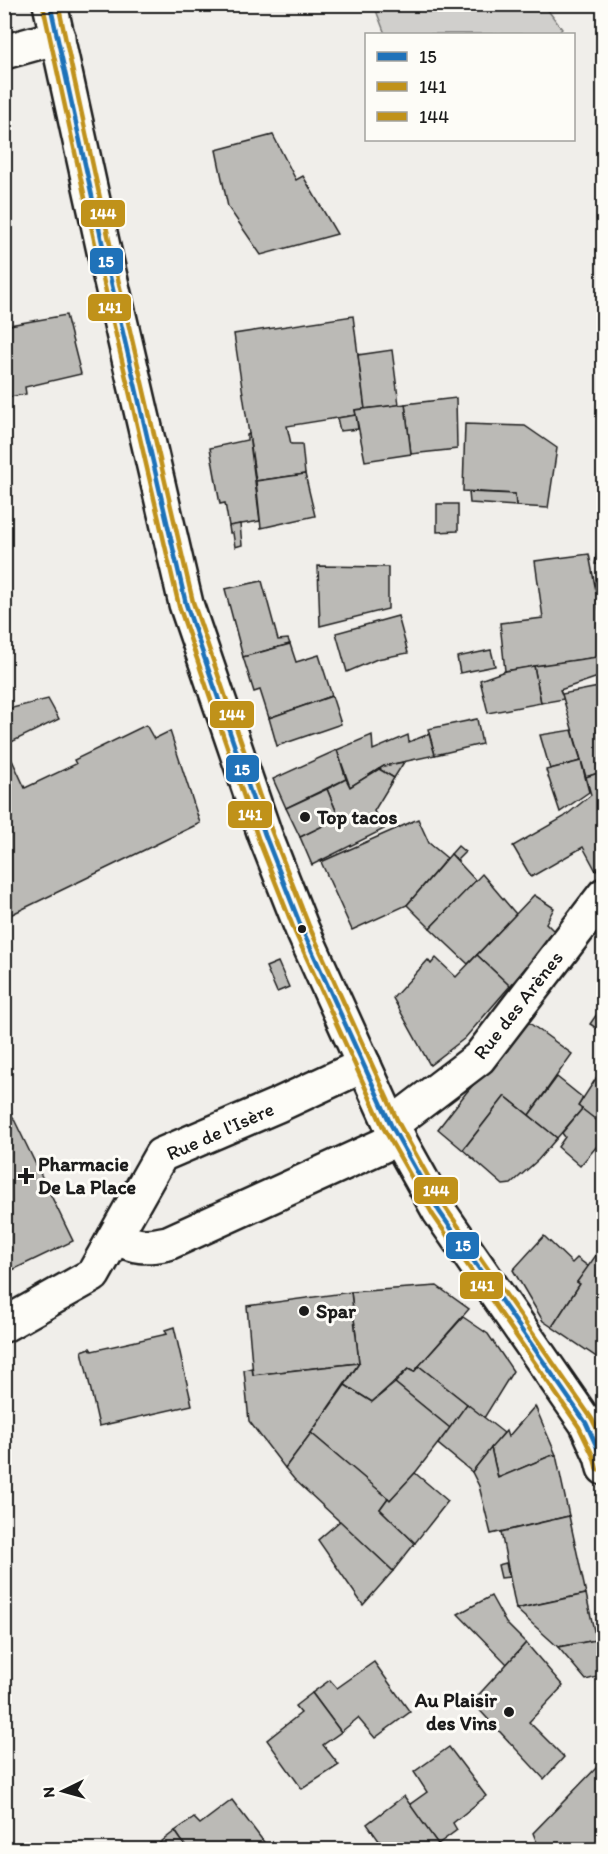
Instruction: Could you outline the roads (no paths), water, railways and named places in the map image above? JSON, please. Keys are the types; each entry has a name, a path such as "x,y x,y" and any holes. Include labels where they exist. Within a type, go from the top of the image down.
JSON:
{"main road":[{"path":"50,4 186,604 265,835 302,929 395,1132 439,1211 483,1274 595,1420 603,1468"},
{"path":"4,52 58,37"},
{"name":"Rue des Arènes","path":"395,1132 420,1104 479,1058 603,895"},
{"name":"Rue de l'Isère","path":"4,1325 93,1275 161,1155 364,1065"},
{"path":"115,1237 134,1246 150,1247 168,1243 395,1132"}],"place":[{"name":"Top tacos","path":"305,817"},
{"name":"Pharmacie De La Place","path":"26,1176"},
{"name":"Spar","path":"304,1311"},
{"name":"Au Plaisir des Vins","path":"509,1712"}]}
